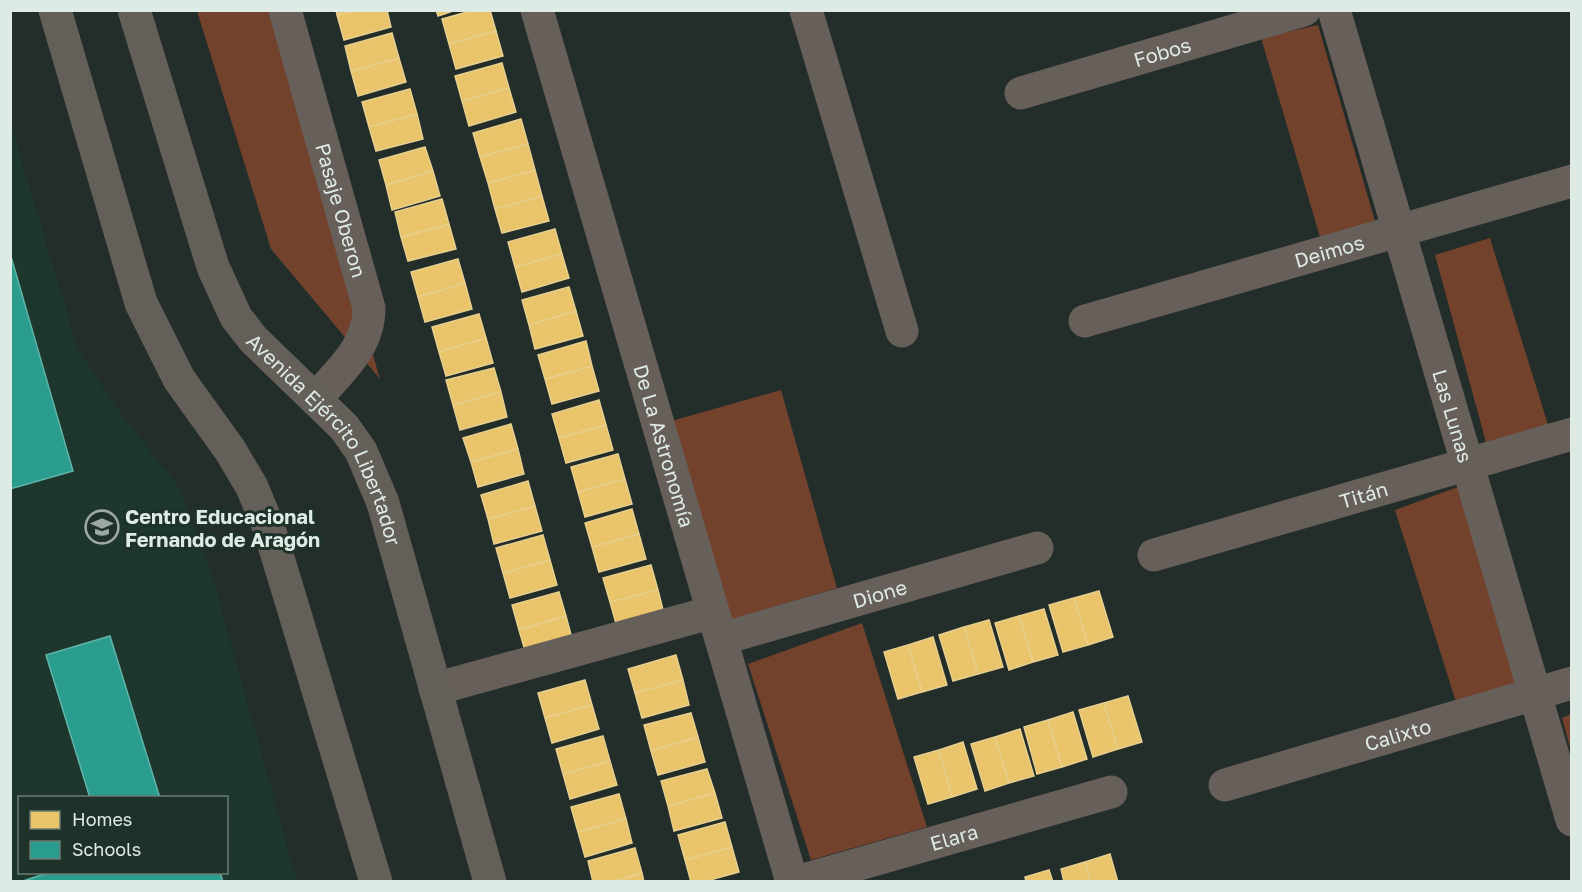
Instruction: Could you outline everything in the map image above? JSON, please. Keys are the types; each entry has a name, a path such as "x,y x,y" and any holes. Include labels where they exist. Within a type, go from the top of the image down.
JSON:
{"main road":[{"path":"55,10 141,303 179,379 230,450 252,487 270,528 376,882"},
{"name":"Avenida Ejército Libertador","path":"134,10 213,267 225,296 253,339 316,398 344,428 373,474 490,882"}],"street":[{"name":"Pasaje Oberon","path":"285,10 369,308 369,322 362,343 316,398"},
{"name":"De La Astronomía","path":"537,10 794,882"},
{"path":"806,10 902,331"},
{"name":"Fobos","path":"1021,93 1304,10"},
{"name":"Las Lunas","path":"1334,10 1572,820"},
{"name":"Deimos","path":"1085,321 1572,181"},
{"name":"Titán","path":"1154,555 1572,434"},
{"name":"Dione","path":"435,689 717,625 1037,548"},
{"name":"Calixto","path":"1225,784 1572,683"},
{"name":"Elara","path":"794,882 1111,792"}],"shaded area":[{"path":"197,11 274,11 380,379 271,249"},
{"path":"1318,25 1375,221 1320,237 1261,38"},
{"name":"Centro Educacional Fernando de Aragón","path":"10,122 77,346 114,405 178,486 210,568 297,881 11,881"},
{"path":"1490,238 1549,428 1487,446 1435,255"},
{"path":"781,390 837,588 727,621 668,422"},
{"path":"1466,484 1527,688 1458,708 1395,510"},
{"path":"862,623 927,827 811,860 748,664"},
{"path":"1572,714 1571,751 1562,718"}],"building: Homes":[{"path":"336,10 356,10 337,15"},
{"path":"356,10 387,10 391,27 344,40 337,15"},
{"path":"436,10 456,10 438,16"},
{"path":"474,10 490,10 496,31 449,44 442,19"},
{"path":"496,31 503,56 456,69 449,44"},
{"path":"392,33 399,58 351,71 345,46"},
{"path":"399,58 406,82 358,96 351,71"},
{"path":"502,63 509,88 462,101 455,76"},
{"path":"509,88 516,112 469,126 462,101"},
{"path":"410,89 417,114 369,127 362,102"},
{"path":"417,114 423,139 376,151 369,127"},
{"path":"521,119 528,144 480,157 473,133"},
{"path":"528,144 535,170 488,183 480,157"},
{"path":"425,147 433,171 386,185 379,160"},
{"path":"535,170 542,196 495,209 488,183"},
{"path":"433,171 440,196 392,210 386,185"},
{"path":"542,196 549,221 502,233 495,209"},
{"path":"442,199 449,224 401,237 395,212"},
{"path":"449,224 456,249 408,261 401,237"},
{"path":"555,229 562,254 515,267 508,242"},
{"path":"562,254 569,278 522,292 515,267"},
{"path":"458,259 465,283 418,297 411,272"},
{"path":"465,283 472,309 425,322 418,297"},
{"path":"569,287 576,311 529,325 522,300"},
{"path":"576,311 583,336 535,349 529,325"},
{"path":"479,314 486,338 439,352 432,327"},
{"path":"486,338 493,363 446,376 439,352"},
{"path":"586,341 592,366 545,379 538,355"},
{"path":"592,366 599,391 552,404 545,379"},
{"path":"494,368 501,392 453,405 446,380"},
{"path":"501,392 507,417 460,430 453,405"},
{"path":"599,400 606,425 559,438 552,414"},
{"path":"511,424 518,449 471,462 463,438"},
{"path":"606,425 613,450 566,463 559,438"},
{"path":"518,449 524,474 478,487 471,462"},
{"path":"618,454 625,479 578,492 571,467"},
{"path":"625,479 632,504 585,517 578,492"},
{"path":"528,481 535,506 488,519 481,495"},
{"path":"535,506 542,531 494,544 488,519"},
{"path":"632,509 639,534 592,547 585,523"},
{"path":"639,534 646,559 599,572 592,547"},
{"path":"543,535 550,560 503,573 496,548"},
{"path":"550,560 557,585 510,598 503,573"},
{"path":"651,565 658,590 610,602 603,578"},
{"path":"658,590 664,614 617,627 610,602"},
{"path":"1099,591 1113,637 1088,645 1074,598"},
{"path":"559,592 566,616 519,630 512,605"},
{"path":"1074,598 1088,645 1063,652 1049,605"},
{"path":"1044,609 1058,655 1033,662 1019,616"},
{"path":"566,616 573,642 526,654 519,630"},
{"path":"1019,616 1033,662 1009,670 995,623"},
{"path":"989,620 1003,667 978,674 964,627"},
{"path":"964,627 978,674 953,681 939,635"},
{"path":"933,637 947,685 922,692 908,645"},
{"path":"908,645 922,692 898,699 884,652"},
{"path":"676,655 683,680 635,693 628,669"},
{"path":"585,680 592,705 545,718 538,693"},
{"path":"683,680 689,705 642,718 635,693"},
{"path":"1128,696 1142,742 1118,749 1104,703"},
{"path":"1104,703 1118,749 1093,757 1079,710"},
{"path":"592,705 599,729 552,743 545,718"},
{"path":"1073,712 1087,759 1062,767 1048,720"},
{"path":"691,713 698,737 651,751 644,725"},
{"path":"1048,720 1062,767 1037,774 1024,727"},
{"path":"1020,729 1034,776 1009,783 995,737"},
{"path":"603,736 610,761 563,774 556,749"},
{"path":"698,737 705,762 658,775 651,751"},
{"path":"995,737 1009,783 985,791 971,744"},
{"path":"963,742 977,789 952,797 939,750"},
{"path":"939,750 952,797 928,804 914,757"},
{"path":"610,761 617,785 570,799 563,774"},
{"path":"707,769 715,793 668,806 661,781"},
{"path":"715,793 722,818 674,831 668,806"},
{"path":"619,794 626,819 578,832 571,807"},
{"path":"626,819 632,843 585,857 578,832"},
{"path":"725,822 732,847 685,860 678,835"},
{"path":"732,847 739,872 703,882 691,882 685,860"},
{"path":"635,848 642,873 611,882 593,882 588,861"},
{"path":"1110,854 1118,882 1091,882 1085,862"},
{"path":"1085,862 1091,882 1064,882 1061,869"},
{"path":"1049,870 1053,882 1026,882 1025,877"},
{"path":"642,873 644,882 611,882"}],"building: Schools":[{"path":"10,253 73,471 10,489"},
{"path":"110,636 159,796 89,796 46,655"},
{"path":"44,874 221,874 223,882 20,882"}],"place":[{"name":"Centro Educacional Fernando de Aragón","path":"102,527"}]}
